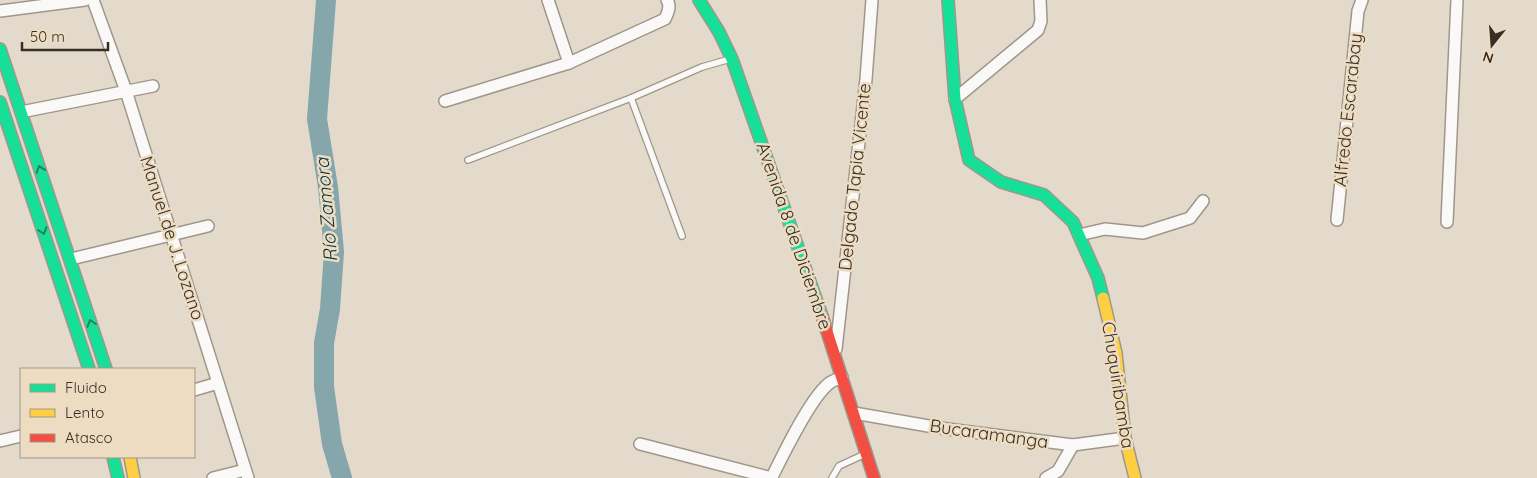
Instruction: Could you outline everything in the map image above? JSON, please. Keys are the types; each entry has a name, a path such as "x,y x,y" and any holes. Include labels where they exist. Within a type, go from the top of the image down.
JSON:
{"main road":[{"name":"Avenida 8 de Diciembre","path":"699,0 719,32 732,59 835,353 874,478"},
{"name":"Chuquiribamba","path":"948,0 955,99 969,160 1001,182 1044,195 1073,222 1098,278 1116,353 1125,438 1135,478"},
{"path":"0,49 2,64 21,112 106,368"},
{"path":"0,102 2,118 30,192 89,368"},
{"path":"30,192 46,187"},
{"path":"82,347 98,342"},
{"path":"113,458 118,478"},
{"path":"130,458 134,478"}],"street":[{"path":"6,7 85,0"},
{"name":"Manuel de J. Lozano","path":"92,0 126,91 246,474"},
{"path":"548,0 569,63"},
{"path":"445,101 569,63 665,19 669,12 667,0"},
{"name":"Delgado Tapia Vicente","path":"835,353 865,89 872,0"},
{"path":"955,99 1038,30 1041,21 1040,0"},
{"name":"Alfredo Escarabay","path":"1337,220 1358,11 1362,0"},
{"path":"1446,222 1457,0"},
{"path":"21,112 153,86"},
{"path":"1079,235 1104,229 1143,233 1190,218 1203,201"},
{"path":"71,259 208,226"},
{"path":"640,444 772,478 785,450 817,396 832,381 842,377"},
{"path":"195,390 218,383"},
{"name":"Bucaramanga","path":"854,413 940,428 1074,445 1125,438"},
{"path":"0,441 20,436"},
{"path":"1046,478 1058,471 1074,445"},
{"path":"213,478 246,474"}],"lane":[{"path":"468,160 631,98 702,67 732,59"},
{"path":"631,98 682,236"},
{"path":"832,478 839,466 867,453"}],"waterway":[{"name":"Río Zamora","path":"326,0 317,119 328,187 334,252 330,309 324,343 324,387 332,444 342,478"}],"traffic: fast":[{"path":"699,0 719,32 732,59 822,316"},
{"path":"948,0 955,99 969,160 1001,182 1044,195 1073,222 1098,278 1103,298"},
{"path":"0,49 106,368"},
{"path":"0,102 89,368"},
{"path":"113,458 118,478"}],"traffic: slow":[{"path":"1103,298 1116,353 1125,438 1135,478"},
{"path":"130,458 134,478"}],"traffic: jam":[{"path":"822,316 874,478"}]}
